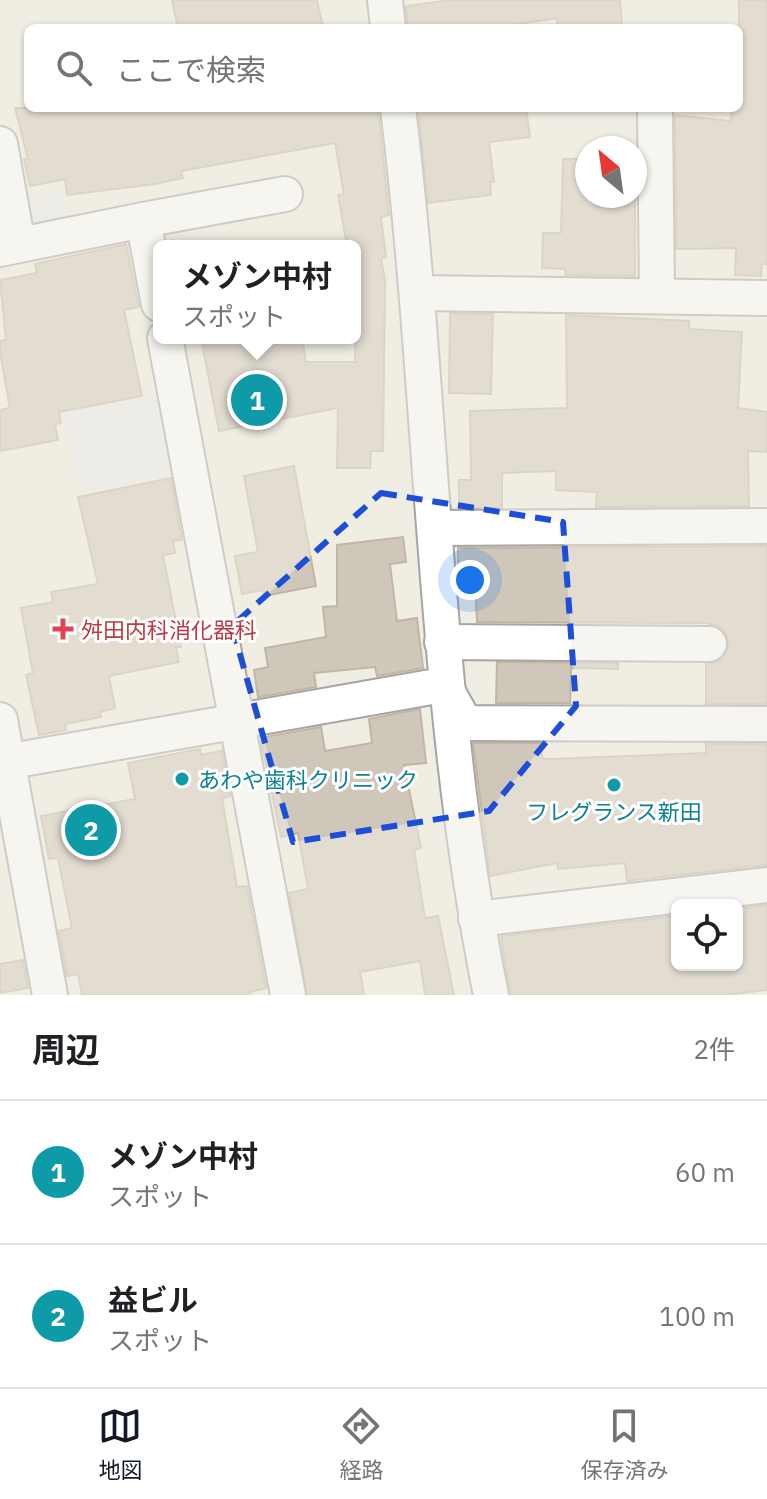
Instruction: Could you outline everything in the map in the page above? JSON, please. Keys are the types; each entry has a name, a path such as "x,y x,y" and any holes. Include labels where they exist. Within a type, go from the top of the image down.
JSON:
{"street":[{"path":"385,0 388,24"},
{"path":"398,112 419,293 424,402 446,689 476,919 491,995"},
{"path":"655,112 657,296"},
{"path":"0,144 9,247 285,194"},
{"path":"143,220 153,272"},
{"path":"419,293 767,298"},
{"path":"166,344 288,995"},
{"path":"436,528 767,526"},
{"path":"442,642 709,644"},
{"path":"4,762 437,686 446,689 465,723 767,724"},
{"path":"0,720 4,762 50,995"},
{"path":"476,919 767,885"}],"highlighted area":[{"path":"381,493 563,522 576,706 489,811 293,842 232,626"}],"shaded area":[{"path":"63,190 69,221 35,227 23,219 19,198"},
{"path":"162,395 175,475 79,493 64,413"}],"building":[{"path":"172,0 317,0 322,24 177,24"},
{"path":"451,0 620,0 622,24 557,24 557,18 517,24 408,24 406,6"},
{"path":"739,0 767,0 767,264 762,264 761,276 735,275 736,248 676,249 675,115 730,121 731,112 743,112 743,24 739,24"},
{"path":"15,108 24,108 24,112 378,112 389,215 381,217 386,257 381,258 385,280 383,451 371,451 370,468 337,468 338,408 219,431 202,344 303,344 306,362 355,362 355,344 361,344 361,240 346,240 338,195 344,194 335,143 181,171 183,178 155,184 67,195 65,179 30,186 24,159 28,159"},
{"path":"418,112 527,112 530,137 489,142 494,182 490,182 491,195 428,203"},
{"path":"563,159 575,159 575,208 635,208 635,276 566,275 565,269 542,268 543,233 561,233"},
{"path":"126,244 139,307 124,310 142,396 59,412 61,423 55,424 58,440 0,451 0,410 10,408 0,352 0,341 6,340 0,280 37,273 35,264"},
{"path":"450,313 493,314 491,394 449,393"},
{"path":"566,315 689,321 689,329 742,332 738,408 767,412 767,452 748,451 749,506 596,507 597,492 556,490 556,471 502,473 502,508 459,508 459,480 471,480 470,411 567,408"},
{"path":"294,466 316,586 264,596 263,590 242,594 235,556 258,552 244,476"},
{"path":"171,478 182,540 173,541 175,553 163,555 181,647 176,647 179,662 109,676 115,708 100,712 101,717 65,724 66,730 39,735 26,675 33,673 21,608 53,602 51,592 98,584 78,497"},
{"path":"403,537 406,562 390,564 397,621 417,618 423,668 377,676 375,667 314,673 316,687 258,697 254,670 268,667 265,648 326,637 323,607 337,606 337,545"},
{"path":"767,546 767,704 706,704 706,664 720,661 729,645 726,634 718,626 706,623 477,622 475,582 458,582 458,548"},
{"path":"497,662 618,663 618,669 571,668 570,703 496,703"},
{"path":"420,709 426,763 404,765 421,848 414,850 425,918 438,916 454,995 425,995 420,961 360,972 364,995 307,995 289,893 308,889 298,833 281,837 261,741 266,740 265,737 321,727 325,751 372,743 369,719"},
{"path":"473,743 541,743 542,758 549,759 706,753 706,744 767,744 767,865 627,881 625,863 558,869 557,863 490,876"},
{"path":"200,749 201,755 222,751 230,796 222,798 237,887 247,886 266,988 250,992 250,995 82,995 78,974 67,976 59,931 72,928 58,858 49,859 41,816 135,799 128,763"},
{"path":"767,905 767,990 726,995 510,995 501,936 671,917 671,971 743,971 743,908"},
{"path":"23,960 28,988 0,993 0,964"}],"place":[{"name":"メゾン中村","path":"257,400"},
{"name":"舛田内科消化器科","path":"63,629"},
{"name":"あわや歯科クリニック","path":"182,779"},
{"name":"フレグランス新田","path":"614,785"},
{"name":"益ビル","path":"91,830"}]}
